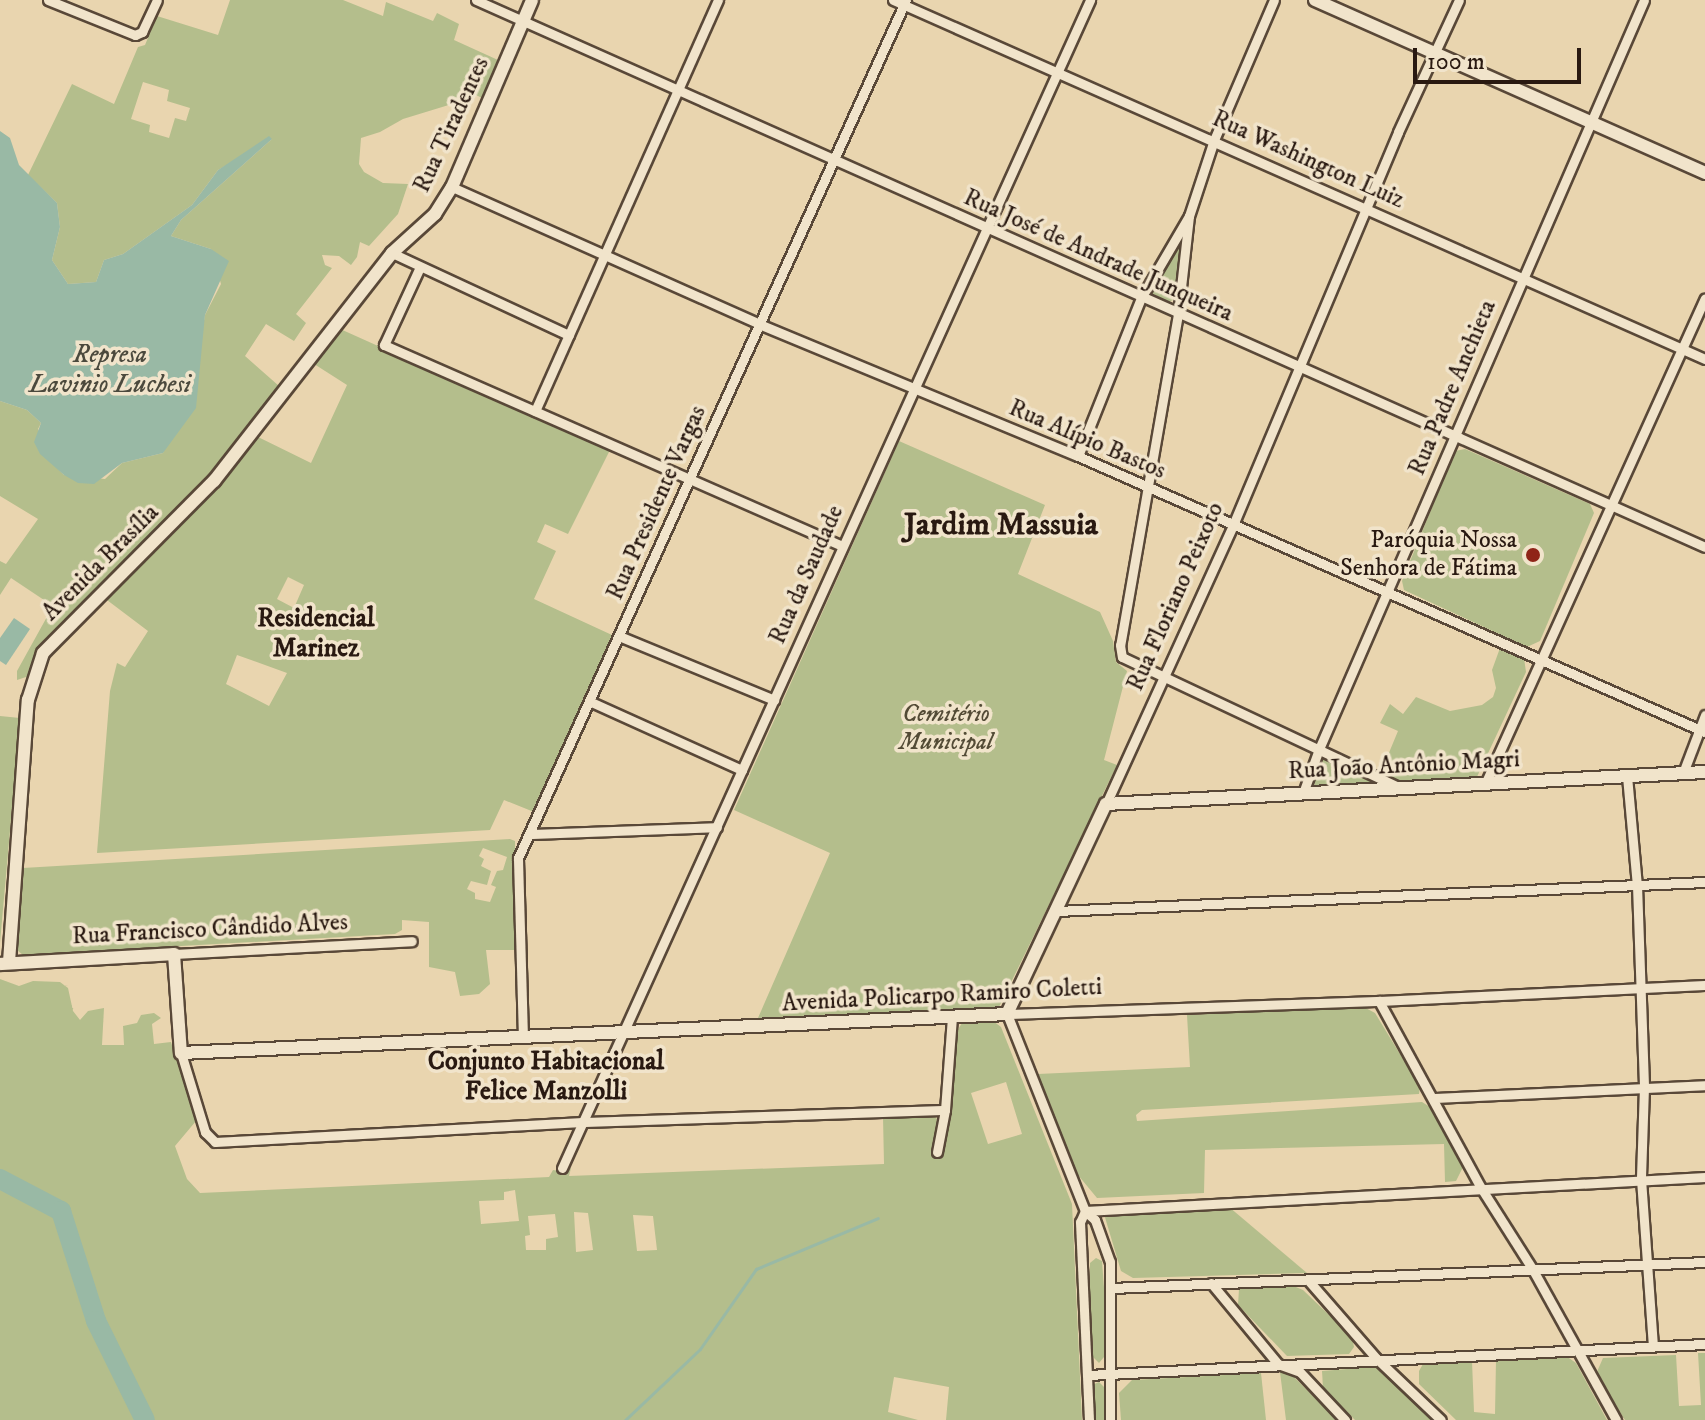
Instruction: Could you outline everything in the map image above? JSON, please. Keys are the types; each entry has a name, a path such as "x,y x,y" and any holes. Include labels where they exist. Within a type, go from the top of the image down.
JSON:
{"street":[{"path":"48,0 127,35 142,32 157,0"},
{"name":"Rua José de Andrade Junqueira","path":"476,0 1705,547"},
{"name":"Rua Tiradentes","path":"392,253 435,214 452,187 532,0"},
{"path":"535,411 718,0"},
{"name":"Rua Washington Luiz","path":"893,0 905,2 1059,75 1214,140 1705,359"},
{"name":"Rua da Saudade","path":"562,1168 912,388 1059,75 1090,0"},
{"path":"1274,0 1214,140 1189,216 1178,314 1120,645 1122,657 1163,678 1400,788"},
{"path":"1315,0 1705,173"},
{"name":"Rua Floriano Peixoto","path":"1007,1014 1233,525 1366,207 1459,0"},
{"name":"Rua Padre Anchieta","path":"1303,793 1319,749 1644,0"},
{"name":"Rua Presidente Vargas","path":"523,1038 518,858 905,2"},
{"name":"Rua Alípio Bastos","path":"452,187 759,324 1078,456 1702,731"},
{"path":"1078,456 1141,298 1189,216"},
{"path":"392,253 569,335"},
{"name":"Avenida Brasília","path":"4,963 28,700 43,653 214,481 392,253"},
{"path":"420,267 384,345 842,546"},
{"path":"1485,784 1705,298"},
{"path":"619,636 774,700"},
{"path":"589,701 742,770"},
{"path":"1683,773 1702,731 1705,715"},
{"name":"Rua João Antônio Magri","path":"1106,804 1705,772"},
{"path":"1627,776 1637,885 1641,988 1644,1265 1653,1347"},
{"path":"530,834 717,827"},
{"path":"1056,911 1705,882"},
{"name":"Rua Francisco Cândido Alves","path":"4,963 412,941"},
{"path":"174,954 181,1053 205,1132 215,1142 582,1122 945,1110"},
{"name":"Avenida Policarpo Ramiro Coletti","path":"181,1053 1705,985"},
{"path":"1379,1001 1481,1188 1533,1270 1575,1351 1616,1420"},
{"path":"1007,1014 1085,1211 1095,1220 1110,1262 1110,1420"},
{"path":"937,1152 945,1110 952,1017"},
{"path":"1434,1098 1705,1085"},
{"path":"1085,1211 1705,1177"},
{"path":"1085,1211 1080,1222 1089,1420"},
{"path":"1112,1288 1705,1262"},
{"path":"1308,1280 1377,1359 1441,1420"},
{"path":"1211,1283 1278,1364 1300,1372 1345,1420"},
{"path":"1088,1375 1705,1344"}],"green space":[{"path":"230,0 343,0 383,16 386,2 433,21 437,13 459,24 454,40 498,60 482,98 466,90 452,104 403,119 361,138 359,164 364,172 383,183 408,184 398,214 369,246 360,242 357,257 351,265 339,256 322,255 325,265 332,268 296,314 306,323 294,341 266,324 245,356 279,386 210,477 39,649 29,676 17,680 17,671 53,606 11,578 0,595 0,561 6,564 38,519 0,496 0,401 27,410 41,423 38,429 53,464 64,475 105,479 122,463 163,453 200,343 205,315 221,284 211,249 171,236 181,220 272,139 218,170 192,205 123,254 104,260 96,282 68,284 52,260 60,227 57,203 28,175 72,84 114,104 138,47 145,45 157,16 218,35","holes":["143,82 169,90 167,101 190,108 186,121 175,118 169,138 149,132 150,125 131,119"]},
{"path":"1182,239 1173,300 1168,302 1150,292"},
{"path":"338,328 610,450 568,534 545,524 537,542 556,551 534,599 612,635 534,812 504,800 490,830 97,853 110,691 117,663 125,667 148,631 103,597 254,435 311,463 347,385 311,362","holes":["288,577 304,585 294,608 277,599","237,655 287,673 269,706 226,684"]},
{"name":"Cemitério Municipal","path":"899,441 1045,505 1018,574 1100,612 1113,641 1116,662 1127,671 1104,760 1117,765 999,1007 758,1018 830,853 734,810"},
{"path":"1465,449 1590,504 1594,513 1540,641 1527,647 1404,590 1402,581 1455,451"},
{"path":"1500,648 1524,658 1526,672 1476,779 1403,783 1381,772 1398,731 1380,723 1390,704 1403,714 1416,697 1450,711 1482,705 1493,697 1496,688 1492,670"},
{"path":"0,716 20,718 0,943"},
{"path":"1326,757 1376,782 1315,786 1313,779 1320,758"},
{"path":"510,839 515,841 516,950 486,950 490,984 479,994 460,996 455,972 429,967 429,922 402,920 402,930 395,934 23,955 17,950 19,873 23,868","holes":["483,848 507,857 503,870 497,871 491,885 496,887 490,902 475,899 475,893 467,889 471,881 487,885 491,871 481,866 484,859 479,856"]},
{"path":"0,979 19,986 33,981 60,982 68,988 73,1011 80,1020 88,1011 104,1008 102,1045 124,1045 123,1026 137,1023 141,1015 154,1013 161,1018 152,1024 154,1044 171,1042 196,1121 175,1146 187,1179 200,1193 549,1177 553,1170 566,1172 571,1168 569,1176 884,1164 883,1117 932,1113 937,1119 932,1151 939,1156 949,1110 957,1031 962,1023 993,1021 1001,1027 1072,1204 1082,1420 946,1420 949,1387 894,1377 888,1412 918,1420 0,1420","holes":["1006,1082 1022,1134 988,1144 971,1093","515,1190 519,1221 481,1224 479,1201 504,1200 504,1192","574,1212 588,1213 593,1250 576,1252","555,1214 558,1237 546,1239 546,1250 526,1250 525,1236 530,1235 528,1216","633,1215 653,1216 657,1250 637,1251"]},
{"path":"1362,1006 1375,1013 1420,1087 1419,1094 1142,1110 1136,1115 1137,1121 1422,1102 1430,1107 1463,1167 1456,1181 1445,1182 1444,1144 1205,1150 1204,1193 1097,1198 1078,1175 1038,1074 1190,1067 1187,1015"},
{"path":"1222,1201 1307,1273 1133,1278 1121,1271 1104,1214"},
{"path":"1096,1258 1102,1261 1104,1288 1104,1357 1099,1363 1093,1357 1090,1290 1090,1263"},
{"path":"1291,1285 1303,1290 1352,1337 1354,1347 1349,1354 1287,1356 1238,1305 1239,1289"},
{"path":"1698,1353 1705,1353 1705,1420 1625,1420 1596,1374 1603,1358 1676,1355 1679,1406 1701,1405"},
{"path":"1566,1356 1576,1363 1607,1420 1456,1420 1419,1384 1419,1371 1423,1364 1472,1361 1474,1412 1495,1414 1496,1360"},
{"path":"1380,1368 1435,1420 1355,1420 1323,1388 1322,1371"},
{"path":"1280,1372 1293,1376 1337,1420 1286,1420"},
{"path":"1261,1373 1266,1420 1121,1420 1119,1393 1132,1380"},
{"path":"1099,1382 1104,1387 1105,1420 1094,1420 1092,1385"}],"water":[{"name":"Represa Lavinio Luchesi","path":"0,131 10,138 19,165 57,203 60,227 52,260 68,284 96,282 104,260 123,254 192,205 218,170 269,136 272,139 181,220 171,236 211,249 229,261 205,315 196,408 163,453 122,463 94,484 78,483 40,454 34,442 41,423 27,410 0,401"},
{"path":"14,618 30,629 6,665 0,661 0,638"}],"waterway":[{"path":"0,1179 61,1211 96,1321 145,1420"},
{"path":"625,1420 700,1349 756,1269 878,1218"}],"place":[{"name":"Paróquia Nossa Senhora de Fátima","path":"1533,555"}],"district":[{"name":"Jardim Massuia","path":"1001,525"},
{"name":"Residencial Marinez","path":"316,634"},
{"name":"Conjunto Habitacional Felice Manzolli","path":"546,1077"}]}
